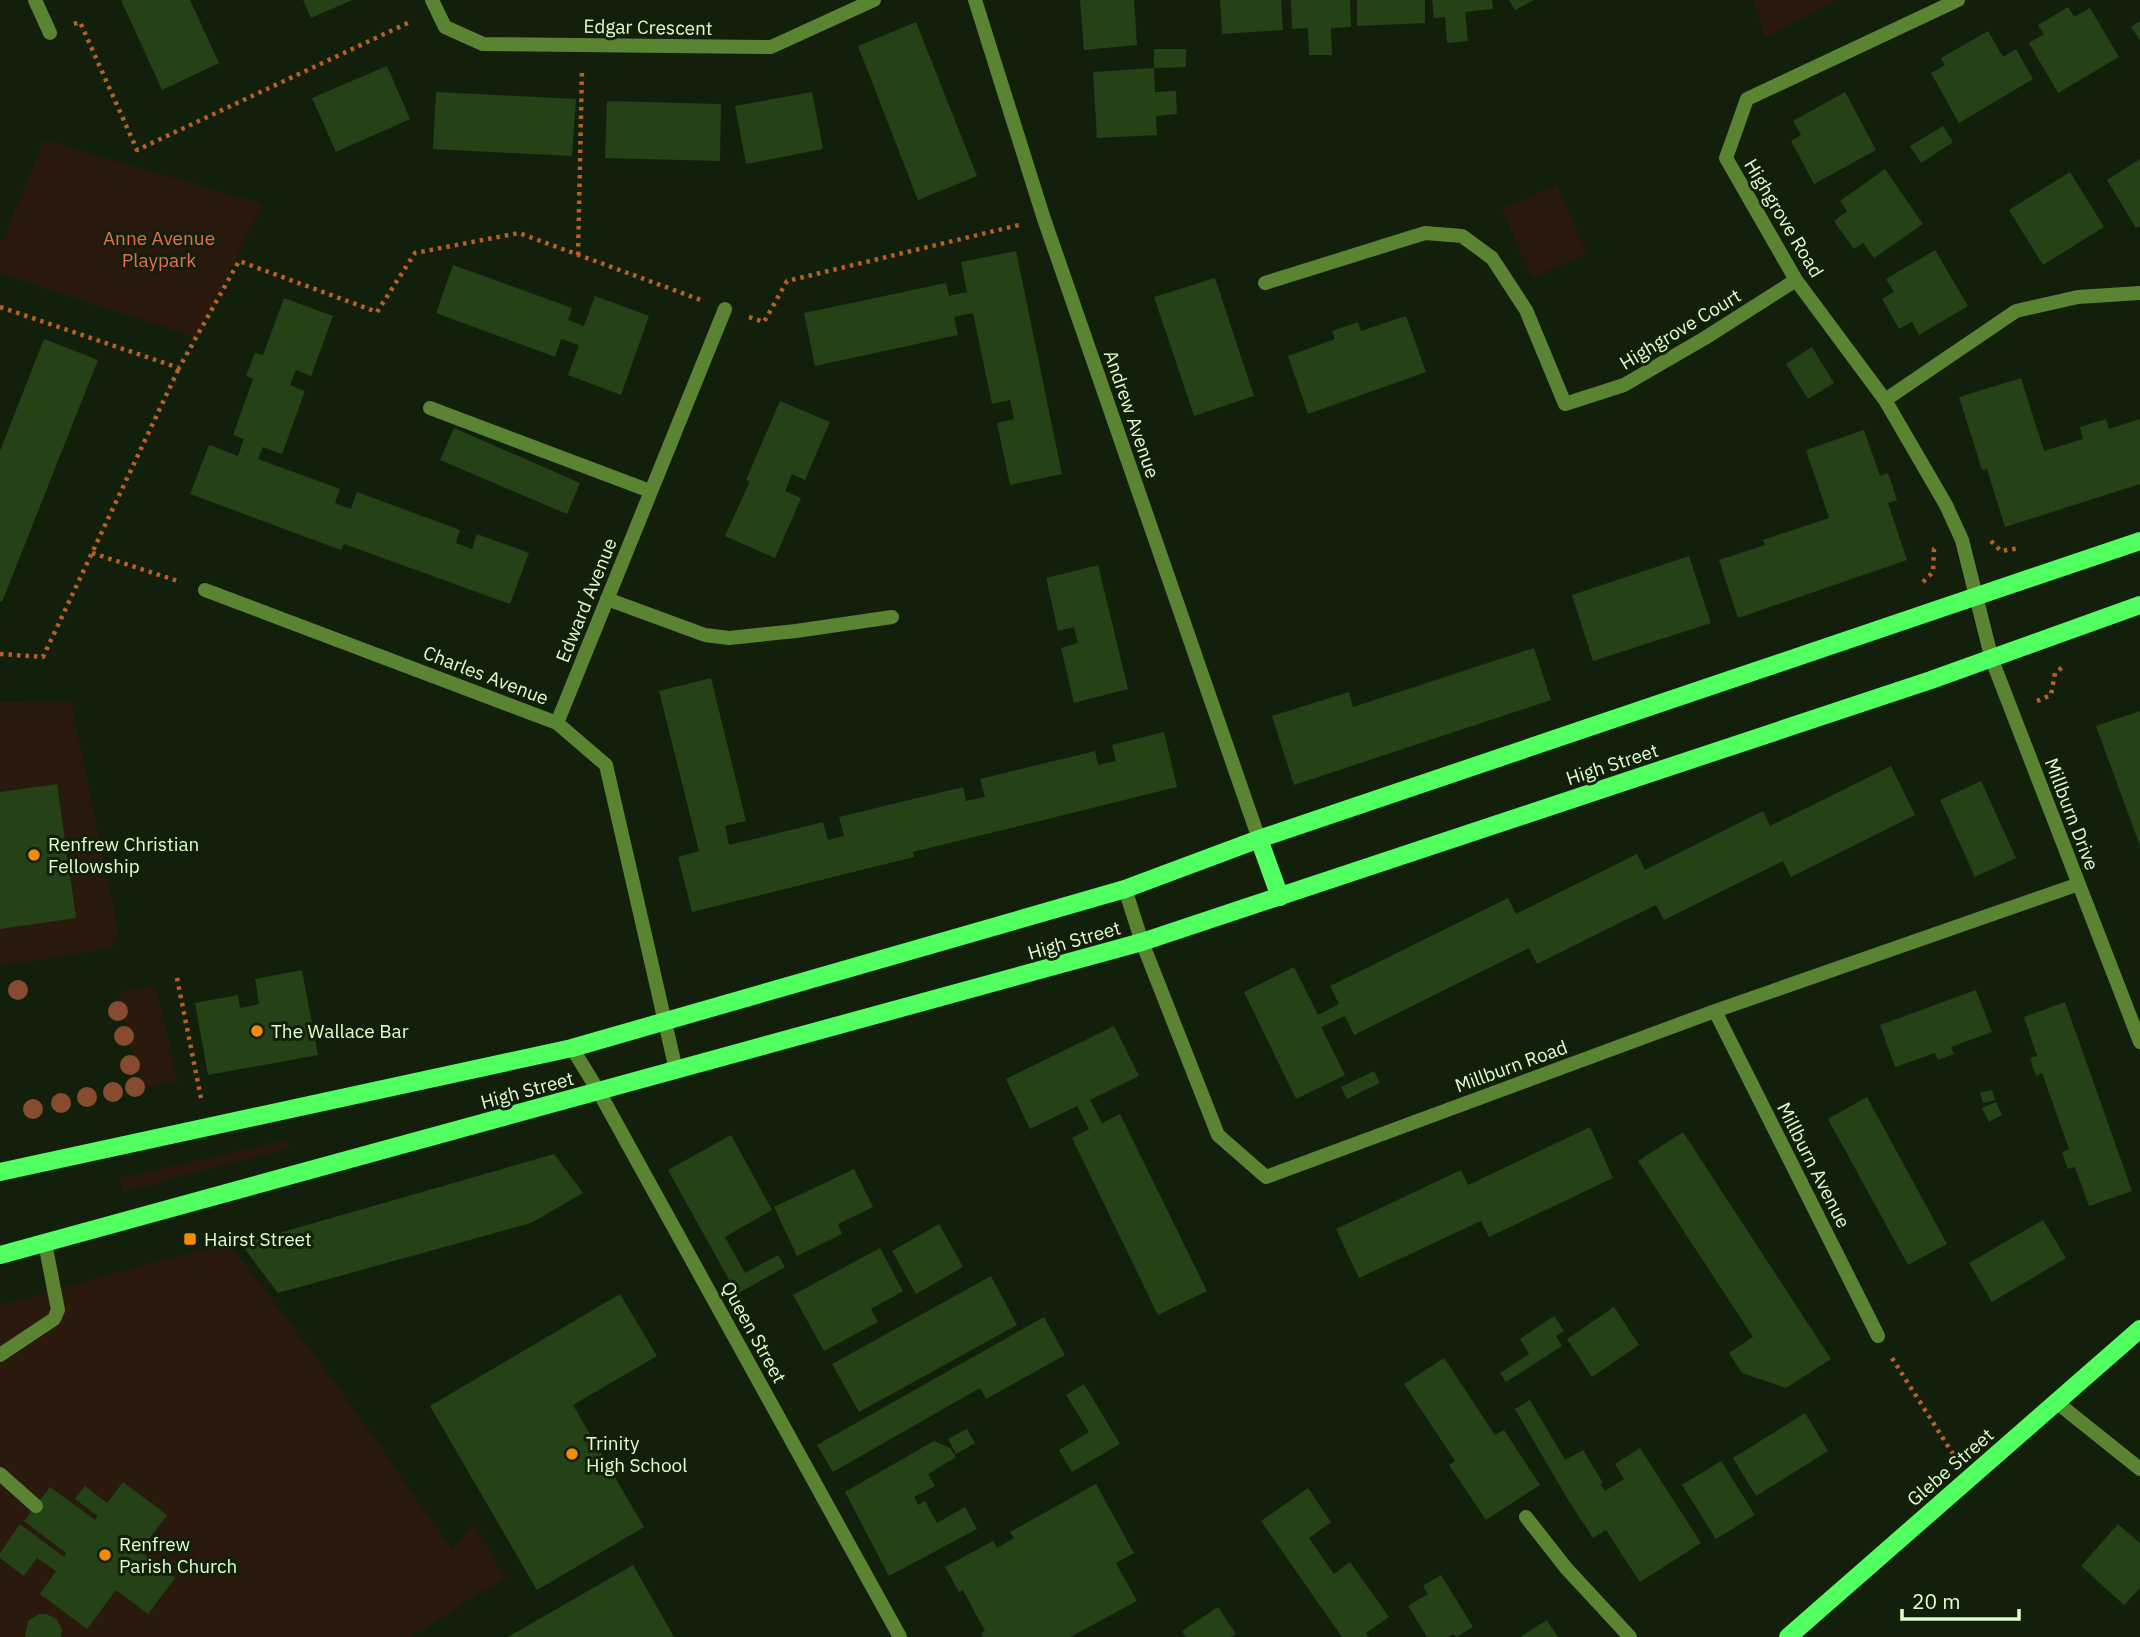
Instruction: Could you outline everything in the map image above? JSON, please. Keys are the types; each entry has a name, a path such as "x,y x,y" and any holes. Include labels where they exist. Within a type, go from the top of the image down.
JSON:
{"main road":[{"name":"High Street","path":"0,1172 572,1048 1125,889 1259,839 2140,541"},
{"name":"High Street","path":"0,1255 1142,942 1992,660 2140,605"},
{"path":"1259,839 1280,897"},
{"name":"Glebe Street","path":"1788,1637 2140,1329"}],"street":[{"path":"35,0 50,33"},
{"name":"Edgar Crescent","path":"434,4 445,27 482,44 771,47 874,0"},
{"name":"Andrew Avenue","path":"975,0 1044,219 1259,839"},
{"name":"Highgrove Road","path":"1958,0 1747,100 1726,158 1796,280 1885,400 1946,505 1962,540 1978,597"},
{"name":"Highgrove Court","path":"1265,283 1426,233 1462,236 1492,258 1526,310 1565,404 1624,385 1796,280"},
{"path":"1885,400 2016,311 2078,297 2140,293"},
{"name":"Edward Avenue","path":"557,723 725,309"},
{"path":"430,408 650,491"},
{"name":"Charles Avenue","path":"205,590 557,723 606,765 676,1070"},
{"name":"Millburn Drive","path":"1978,597 1992,660 2140,1042"},
{"path":"607,598 705,635 729,638 892,617"},
{"name":"Millburn Road","path":"1125,889 1142,942 1218,1135 1266,1177 1715,1011 2079,884"},
{"name":"Millburn Avenue","path":"1715,1011 1878,1336"},
{"name":"Queen Street","path":"572,1048 599,1092 900,1637"},
{"path":"0,1355 54,1319 58,1310 45,1243"},
{"path":"2055,1401 2140,1469"},
{"path":"0,1474 36,1506"},
{"path":"1526,1517 1566,1568 1630,1637"}],"path":[{"path":"50,33 80,22 136,150 434,4"},
{"path":"578,255 583,46"},
{"path":"0,654 43,657 179,369 239,261 377,312 415,253 519,233 764,322 787,281 1044,219"},
{"path":"0,307 179,369"},
{"path":"1962,540 1984,533 2001,551 2024,547"},
{"path":"92,553 205,590"},
{"path":"177,978 207,1127"},
{"path":"1878,1336 1968,1478"}],"green space":[{"path":"1753,0 1838,0 1765,37"},
{"name":"Anne Avenue Playpark","path":"44,140 263,204 196,339 0,273 0,246"},
{"path":"1557,185 1587,254 1532,278 1502,209"},
{"path":"71,701 118,931 116,941 108,949 0,966 0,702"},
{"path":"155,985 178,1080 141,1089 118,993"},
{"path":"287,1140 289,1148 123,1192 120,1178"},
{"path":"228,1242 337,1385 452,1550 474,1524 505,1577 412,1637 0,1637 0,1305"}],"building":[{"path":"121,0 190,0 219,63 162,90"},
{"path":"303,0 352,0 311,18"},
{"path":"1080,0 1134,0 1137,45 1084,50"},
{"path":"1220,0 1281,0 1283,30 1222,34"},
{"path":"1291,0 1350,0 1351,27 1331,28 1332,55 1309,55 1308,28 1292,29"},
{"path":"1357,0 1425,0 1425,23 1357,26"},
{"path":"1432,0 1492,0 1493,9 1465,12 1468,41 1447,43 1445,17 1434,18"},
{"path":"1509,0 1534,0 1515,10"},
{"path":"2068,7 2074,17 2090,8 2119,57 2058,93 2029,43 2044,34 2038,25"},
{"path":"2140,21 2140,40 2131,27"},
{"path":"916,22 977,176 918,200 858,46"},
{"path":"1988,31 2003,57 2016,49 2033,79 1959,123 1931,73 1945,65 1941,58"},
{"path":"1154,49 1186,49 1186,67 1154,68"},
{"path":"387,66 410,119 336,152 312,98"},
{"path":"1154,68 1155,92 1176,91 1177,114 1156,116 1157,135 1097,138 1093,72"},
{"path":"436,92 576,99 572,156 433,149"},
{"path":"812,92 823,149 746,164 735,106"},
{"path":"1845,92 1876,150 1814,184 1791,141 1801,135 1793,121"},
{"path":"607,101 721,104 720,161 605,158"},
{"path":"1943,126 1953,142 1921,163 1910,146"},
{"path":"2140,159 2140,226 2136,228 2107,180"},
{"path":"1885,169 1923,224 1874,258 1863,243 1854,249 1834,221 1847,211 1840,201"},
{"path":"2070,172 2104,227 2043,265 2009,210"},
{"path":"1935,250 1968,306 1919,335 1912,322 1899,329 1882,299 1894,292 1886,279"},
{"path":"1016,251 1062,474 1010,485 997,423 1014,419 1010,400 992,404 973,313 954,317 958,335 815,366 804,313 946,283 949,296 967,292 961,262"},
{"path":"453,265 572,308 568,320 584,326 595,296 649,316 621,395 568,375 579,345 561,339 555,357 436,313"},
{"path":"1215,278 1254,396 1194,416 1154,297"},
{"path":"284,298 333,316 311,376 296,370 290,385 305,391 282,454 263,447 258,459 340,489 335,503 351,509 357,492 460,530 456,543 472,549 477,534 529,553 510,604 344,544 341,550 190,494 209,445 238,456 244,439 233,435 253,379 246,376 255,353 263,355"},
{"path":"1406,316 1426,372 1308,414 1288,356 1335,339 1332,331 1358,322 1361,331"},
{"path":"44,339 98,360 2,602 0,451"},
{"path":"1812,347 1834,383 1808,399 1786,364"},
{"path":"2021,378 2044,451 2083,439 2080,427 2106,419 2109,429 2140,419 2140,484 2005,527 1987,469 1982,470 1959,397"},
{"path":"780,401 830,422 805,480 792,474 785,491 801,498 775,558 725,536 750,481 746,480"},
{"path":"454,428 580,483 567,514 440,460"},
{"path":"1864,430 1880,476 1888,473 1897,500 1888,503 1907,560 1738,618 1719,560 1765,545 1763,540 1829,518 1806,450"},
{"path":"1689,556 1711,623 1593,661 1572,595"},
{"path":"1098,565 1128,689 1074,703 1061,648 1078,643 1074,627 1058,631 1046,578"},
{"path":"1534,648 1551,700 1294,785 1272,716 1349,692 1353,707"},
{"path":"711,678 746,821 725,826 729,845 823,822 828,840 844,836 839,817 963,787 966,801 985,797 980,779 1095,751 1098,765 1116,761 1112,745 1164,732 1177,787 913,852 914,857 692,912 678,857 699,851 659,691"},
{"path":"2140,711 2140,846 2096,726"},
{"path":"1891,766 1915,815 1791,877 1783,861 1664,920 1656,905 1537,964 1529,948 1354,1035 1345,1016 1321,1027 1345,1075 1296,1099 1244,992 1294,967 1318,1015 1339,1004 1330,986 1508,898 1516,914 1637,854 1645,870 1763,811 1770,826"},
{"path":"1981,781 2016,858 1975,877 1940,800"},
{"name":"Renfrew Christian Fellowship","path":"57,784 76,918 0,929 0,792"},
{"name":"The Wallace Bar","path":"302,970 318,1055 208,1075 195,1003 238,995 240,1008 259,1004 255,979"},
{"path":"1976,990 1992,1032 1951,1047 1954,1054 1938,1060 1935,1053 1895,1067 1880,1025"},
{"path":"2065,1002 2132,1191 2089,1206 2075,1167 2068,1169 2062,1152 2069,1149 2042,1073 2036,1076 2030,1058 2037,1056 2024,1017"},
{"path":"1114,1026 1139,1076 1090,1100 1102,1123 1120,1114 1207,1291 1158,1315 1072,1138 1089,1129 1077,1106 1030,1129 1006,1079"},
{"path":"1374,1071 1380,1083 1347,1099 1341,1087"},
{"path":"1992,1090 1995,1100 1983,1103 1980,1093"},
{"path":"1867,1097 1947,1244 1908,1265 1828,1119"},
{"path":"1996,1102 2002,1115 1989,1122 1982,1108"},
{"path":"1590,1127 1613,1178 1489,1237 1481,1221 1359,1278 1336,1229 1461,1170 1468,1185"},
{"path":"1683,1132 1831,1359 1786,1388 1742,1373 1729,1353 1753,1337 1638,1161"},
{"path":"731,1135 772,1210 725,1237 745,1273 778,1255 785,1267 737,1294 668,1170"},
{"path":"554,1154 583,1193 531,1223 278,1293 241,1244"},
{"path":"854,1169 873,1207 838,1224 842,1234 797,1256 774,1207"},
{"path":"2043,1220 2066,1258 1992,1302 1969,1263"},
{"path":"939,1224 963,1267 916,1294 892,1251"},
{"path":"880,1248 903,1291 871,1309 878,1322 824,1351 793,1295"},
{"path":"991,1276 1017,1325 859,1412 832,1364"},
{"path":"620,1294 657,1356 573,1405 644,1527 537,1590 430,1406"},
{"path":"1614,1307 1639,1345 1592,1377 1567,1339"},
{"path":"1554,1316 1564,1331 1556,1336 1562,1346 1506,1382 1500,1373 1529,1354 1520,1339"},
{"path":"1044,1317 1065,1355 986,1399 980,1388 833,1472 817,1445"},
{"path":"1444,1358 1495,1435 1504,1430 1540,1485 1486,1520 1449,1465 1455,1461 1404,1384"},
{"path":"1084,1384 1120,1444 1072,1472 1059,1450 1089,1432 1066,1395"},
{"path":"1530,1400 1565,1460 1583,1450 1605,1491 1624,1479 1615,1464 1640,1448 1701,1543 1640,1582 1606,1530 1593,1538 1570,1503 1515,1409"},
{"path":"1805,1413 1828,1451 1756,1496 1733,1458"},
{"path":"967,1429 975,1443 956,1454 948,1439"},
{"path":"934,1441 950,1448 956,1457 928,1474 935,1486 914,1497 918,1505 925,1501 937,1523 965,1507 977,1529 889,1576 845,1492"},
{"path":"1721,1461 1755,1515 1716,1539 1682,1485"},
{"name":"Renfrew Parish Church","path":"123,1482 167,1515 140,1551 175,1578 148,1614 116,1590 87,1629 40,1594 56,1571 37,1558 24,1576 0,1558 0,1553 20,1524 64,1557 66,1553 24,1521 50,1487 95,1520 98,1516 75,1499 85,1486 107,1503"},
{"path":"1096,1484 1134,1553 1116,1563 1137,1601 1070,1637 983,1637 981,1633 985,1631 963,1590 959,1592 945,1567 993,1541 997,1548 1014,1538 1010,1532"},
{"path":"1308,1488 1331,1522 1309,1538 1334,1574 1350,1562 1389,1617 1366,1633 1369,1637 1342,1637 1261,1521"},
{"path":"2118,1524 2140,1543 2140,1588 2124,1605 2081,1566"},
{"path":"633,1565 674,1637 508,1637"},
{"path":"1441,1575 1473,1627 1457,1637 1453,1634 1448,1637 1427,1637 1408,1606 1428,1594 1423,1586"},
{"path":"1218,1607 1236,1634 1231,1637 1186,1637 1182,1631"},
{"path":"39,1614 57,1619 62,1630 61,1637 25,1637 28,1621"},
{"path":"1547,1620 1558,1637 1520,1637"}],"place":[{"name":"Renfrew Christian Fellowship","path":"34,855"},
{"name":"The Wallace Bar","path":"257,1031"},
{"name":"Hairst Street","path":"190,1239"},
{"name":"Trinity High School","path":"572,1454"},
{"name":"Renfrew Parish Church","path":"105,1555"}]}
